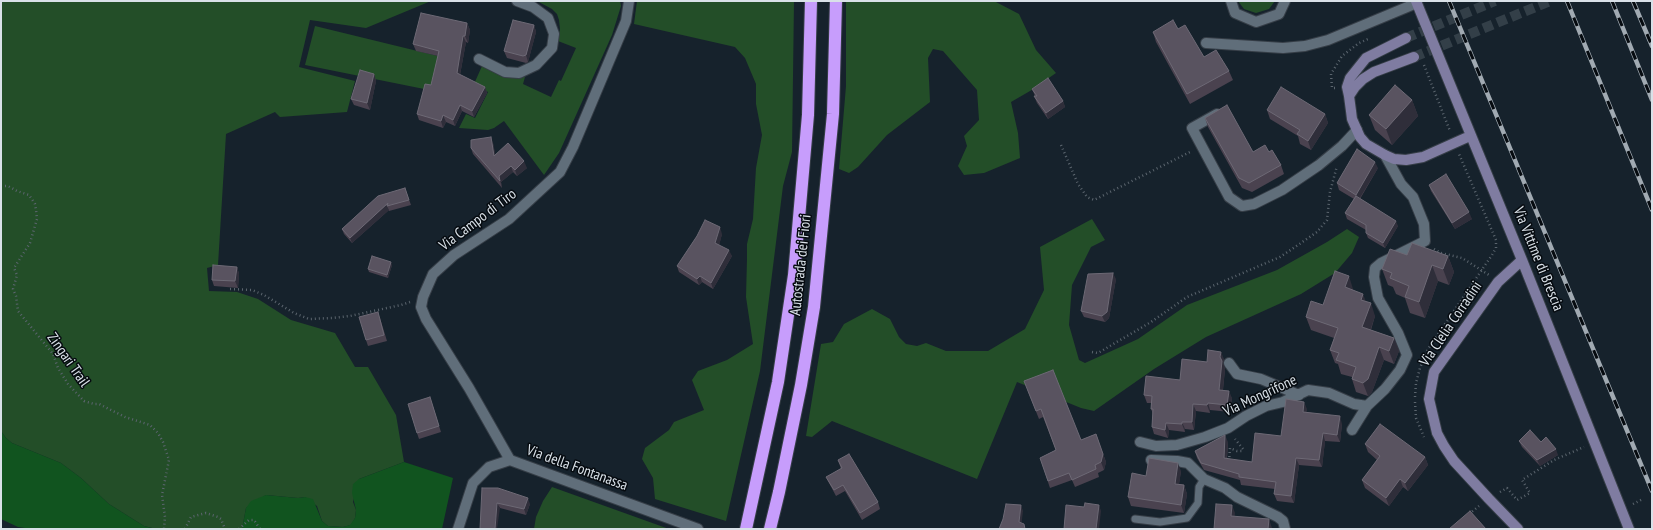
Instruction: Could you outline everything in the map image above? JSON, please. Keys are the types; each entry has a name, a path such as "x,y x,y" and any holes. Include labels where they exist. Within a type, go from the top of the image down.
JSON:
{"highway":[{"name":"Autostrada dei Fiori","path":"746,529 778,382 794,275 808,115 811,1"},
{"name":"Autostrada dei Fiori","path":"770,529 801,385 814,306 833,114 836,1"}],"street":[{"path":"479,59 505,72 519,73 536,65 552,48 554,34 548,18 533,7 517,1"},
{"name":"Via Campo di Tiro","path":"510,460 469,388 426,319 421,307 423,297 433,274 449,260 509,219 560,172 573,147 626,21 629,1"},
{"path":"1231,1 1235,13 1256,22 1279,14 1285,1"},
{"path":"1206,43 1283,48 1305,46 1328,40 1417,2"},
{"name":"Via Vittime di Brescia","path":"1417,2 1629,529"},
{"path":"1406,38 1366,58 1350,78 1347,87 1352,119 1366,144 1394,159 1406,160 1422,157 1470,136"},
{"path":"1349,96 1363,79 1374,72 1414,57"},
{"path":"1220,112 1192,128 1229,197 1242,206 1254,204 1282,190 1319,165 1342,146 1357,130"},
{"path":"1352,430 1367,406 1385,389 1400,370 1407,355 1398,333 1378,298 1374,277 1376,268 1381,263 1426,240 1424,224 1413,197 1401,184 1385,155"},
{"name":"Via Clelia Corradini","path":"1518,529 1469,477 1444,446 1437,433 1429,399 1434,372 1498,282 1522,260"},
{"path":"1229,363 1237,374 1261,379 1299,395"},
{"name":"Via Mongrifone","path":"1140,442 1156,446 1177,445 1228,428 1246,416 1266,406 1283,402 1308,390 1329,393 1354,404 1367,406"},
{"name":"Via della Fontanassa","path":"458,529 473,483 489,467 510,460 698,529"},
{"path":"1150,460 1188,463 1204,479 1225,488 1237,497 1278,517 1283,521 1285,529"}],"lane":[{"path":"1135,519 1160,522 1187,518 1198,503 1199,487 1204,479"}],"path":[{"path":"1425,440 1416,418 1415,396 1420,368 1428,349 1496,248 1496,240 1441,109"},
{"path":"1061,145 1078,184 1087,198 1094,200 1202,146"},
{"path":"1092,352 1098,353 1151,322 1187,297 1280,257 1316,232 1327,220 1330,192 1342,146"},
{"name":"Zingari Trail","path":"1,186 8,186 29,195 35,204 37,219 30,243 14,268 17,275 13,288 16,296 18,311 53,354 58,368 68,384 84,401 99,404 124,417 150,425 161,437 167,450 169,460 162,495 165,517 164,529"},
{"path":"1426,240 1432,248 1441,253 1462,258 1498,282"},
{"path":"230,289 252,290 264,295 294,314 309,319 332,318 358,314 401,305 423,297"},
{"path":"1497,494 1507,488 1517,500 1530,493 1522,480 1554,460 1594,442"},
{"path":"1225,488 1229,473 1230,448 1242,451 1243,449 1240,444"},
{"path":"1469,515 1480,506 1475,500"},
{"path":"185,529 191,517 206,513 221,519 224,529"},
{"path":"239,529 249,520 254,520 257,522 260,529"}],"green space":[{"path":"1,1 431,1 366,28 310,20 299,67 355,81 347,112 280,117 275,112 226,134 218,265 207,268 209,291 237,292 258,299 291,320 335,333 355,367 368,367 396,415 404,462 359,479 353,502 356,510 355,518 351,525 343,527 328,526 322,521 317,506 305,497 298,498 266,495 246,508 242,529 156,529 144,526 109,504 81,478 61,463 12,443 1,431"},
{"path":"537,1 620,1 621,6 612,35 559,153 544,175 504,121 488,130 459,128 466,114 475,118 488,92 474,84 482,66 508,77 525,77 523,84 551,97 559,80 561,81 576,48 558,41 560,29 557,14 552,9"},
{"path":"637,1 794,1 792,152 783,186 760,371 726,521 655,499 653,478 642,459 645,448 669,430 674,422 704,410 692,380 698,371 727,360 753,344 746,297 747,244 753,219 756,168 762,135 756,104 756,84 745,58 735,47 634,24"},
{"path":"846,1 994,1 1019,14 1036,50 1056,73 1011,102 1018,133 1020,158 984,173 964,175 958,166 967,146 964,136 979,120 977,90 943,51 933,49 928,58 930,102 887,135 858,167 849,173 839,169 846,86"},
{"path":"1238,1 1275,1 1269,9 1256,13 1244,9"},
{"path":"315,26 442,57 434,91 305,65"},
{"path":"1092,219 1105,240 1091,247 1072,285 1069,325 1079,360 1085,363 1138,339 1187,305 1277,270 1347,229 1359,237 1352,253 1335,273 1301,294 1206,337 1154,369 1094,411 1081,408 1017,382 977,479 832,421 812,437 806,436 821,344 833,342 844,324 872,309 890,319 899,337 906,344 917,346 926,343 946,351 988,351 1025,329 1044,290 1040,247"},
{"path":"1,431 12,443 61,463 81,478 109,504 144,526 156,529 32,529 18,527 1,519"},
{"path":"404,462 453,478 442,529 242,529 246,508 251,501 266,495 298,498 305,497 313,499 322,521 328,526 343,527 350,525 355,518 356,510 352,493 353,484 359,479"},
{"path":"552,487 669,529 534,529 536,517 543,501"}],"building":[{"path":"421,13 467,23 465,36 463,36 457,73 485,87 472,111 460,105 453,120 443,115 441,121 417,114 425,84 431,85 439,51 413,44"},
{"path":"513,20 534,25 526,55 523,56 504,51"},
{"path":"1173,20 1178,29 1185,25 1204,57 1216,50 1229,71 1187,94 1153,32"},
{"path":"360,70 374,74 367,103 351,99"},
{"path":"1048,78 1063,101 1046,113 1034,96 1037,96 1032,89"},
{"path":"1395,85 1412,100 1386,129 1369,115"},
{"path":"1281,87 1325,114 1308,141 1297,134 1300,130 1267,110"},
{"path":"1227,105 1253,152 1265,145 1269,152 1272,150 1281,165 1249,183 1239,178 1205,118"},
{"path":"491,137 494,156 508,143 524,161 515,170 511,166 499,176 500,181 471,148 471,140"},
{"path":"1357,149 1375,162 1356,195 1337,183"},
{"path":"1446,174 1469,212 1452,223 1429,185"},
{"path":"405,188 409,200 387,206 388,203 350,238 342,229 378,196"},
{"path":"1356,196 1396,221 1383,243 1366,233 1366,225 1345,213"},
{"path":"705,220 720,227 715,243 729,250 711,283 700,276 697,279 677,266 697,236"},
{"path":"1412,243 1448,256 1443,269 1432,265 1419,302 1405,297 1409,286 1390,278 1392,273 1382,269 1390,249 1407,255"},
{"path":"372,256 391,262 387,275 368,269"},
{"path":"213,265 237,267 235,281 212,280"},
{"path":"1335,271 1349,276 1345,287 1363,294 1361,300 1371,303 1362,327 1394,338 1389,351 1379,347 1368,379 1363,383 1352,379 1356,367 1336,360 1339,353 1330,350 1338,328 1306,317 1311,301 1323,305"},
{"path":"1113,273 1107,312 1102,316 1081,311 1088,274"},
{"path":"378,312 384,335 366,340 359,317"},
{"path":"1208,350 1221,352 1220,357 1222,361 1219,390 1229,391 1227,405 1208,403 1207,405 1193,404 1192,422 1182,422 1182,424 1166,423 1165,430 1152,427 1152,396 1144,395 1146,376 1180,380 1182,359 1207,362"},
{"path":"1053,370 1081,440 1096,434 1103,454 1101,462 1095,465 1096,469 1072,480 1069,473 1048,481 1040,458 1056,450 1041,409 1036,411 1024,381"},
{"path":"430,397 439,426 417,433 408,404"},
{"path":"1286,399 1304,402 1303,412 1340,416 1337,435 1323,433 1319,460 1296,458 1291,496 1274,494 1276,482 1239,477 1239,474 1201,463 1195,451 1225,435 1224,458 1252,462 1255,433 1281,436"},
{"path":"1380,424 1425,457 1405,483 1400,479 1386,498 1362,480 1380,456 1365,444"},
{"path":"1530,430 1541,442 1546,437 1556,449 1537,460 1519,441"},
{"path":"849,454 878,502 860,513 843,485 834,490 826,477 842,468 838,460"},
{"path":"1149,458 1178,463 1175,484 1184,485 1181,505 1128,497 1132,473 1146,476"},
{"path":"482,488 498,488 528,498 524,509 497,503 495,529 480,529"},
{"path":"1085,503 1099,505 1096,529 1064,529 1066,505 1084,507"},
{"path":"1006,504 1021,505 1019,522 1024,524 1025,529 999,529"},
{"path":"1216,504 1232,505 1231,516 1269,519 1268,529 1214,529"},
{"path":"1470,511 1486,529 1449,529"}],"tunnel":[{"path":"1406,38 1495,1"},
{"path":"1414,57 1550,1"}],"railway":[{"path":"1449,1 1652,491"},
{"path":"1567,1 1652,210"},
{"path":"1612,1 1652,100"},
{"path":"1633,1 1652,46"}]}
